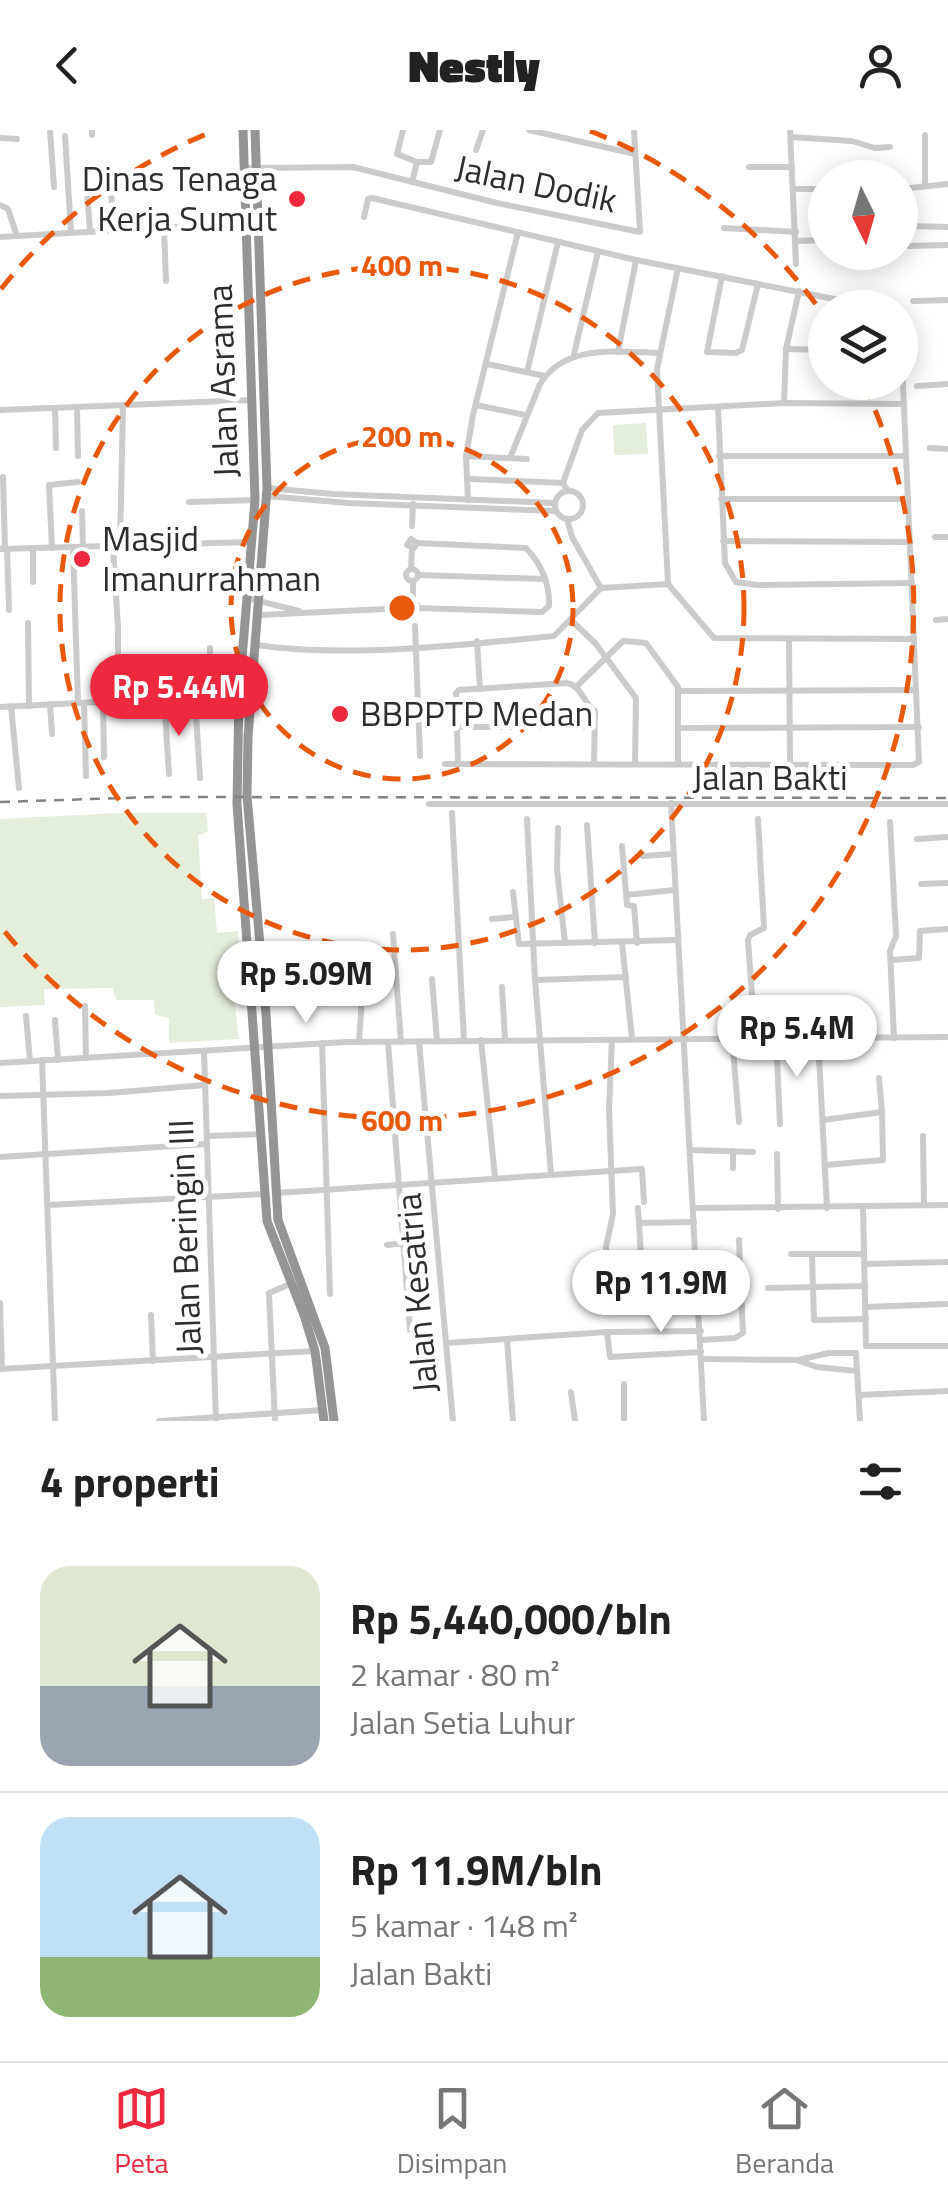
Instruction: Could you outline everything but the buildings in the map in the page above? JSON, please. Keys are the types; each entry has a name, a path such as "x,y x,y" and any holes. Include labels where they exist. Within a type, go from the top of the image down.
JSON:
{"highway":[{"name":"Jalan Asrama","path":"242,130 256,500 239,695 237,796 260,1134 269,1193 325,1348 334,1421"},
{"name":"Jalan Asrama","path":"255,130 267,492 260,600 262,645 246,782 268,1047 266,1221 315,1351 323,1415"}],"street":[{"path":"50,130 54,187"},
{"path":"403,130 397,154 418,162 430,162 440,130"},
{"path":"476,150 483,130"},
{"path":"528,130 636,154 634,130"},
{"path":"796,264 791,134 890,147"},
{"path":"5,135 17,139"},
{"path":"924,186 925,135"},
{"path":"65,136 71,232"},
{"name":"Jalan Dodik","path":"244,168 348,166 640,232 636,154"},
{"path":"412,182 418,162"},
{"path":"750,167 792,167"},
{"path":"86,178 90,231"},
{"path":"110,180 114,230"},
{"path":"918,187 948,184"},
{"path":"793,189 808,189"},
{"path":"364,217 368,199 372,198 598,252 808,293"},
{"path":"0,205 8,208 17,236"},
{"path":"0,237 245,223"},
{"path":"918,226 948,227"},
{"path":"164,228 166,281"},
{"path":"724,228 808,238"},
{"path":"468,502 466,456 518,232"},
{"path":"527,372 558,242"},
{"path":"918,246 948,245"},
{"path":"573,356 598,252"},
{"path":"618,352 636,260"},
{"path":"678,268 660,352 658,409 668,584 714,638 914,640"},
{"path":"722,276 707,352 742,350 758,284"},
{"path":"784,403 786,349 798,291"},
{"path":"918,302 948,300"},
{"path":"786,349 808,350"},
{"path":"510,458 545,376 573,356 660,352"},
{"path":"487,364 545,376"},
{"path":"918,386 948,384"},
{"path":"0,410 252,400"},
{"path":"445,764 913,765 920,760 903,400"},
{"path":"562,483 582,430 595,414 784,403 903,404"},
{"path":"476,405 525,416"},
{"path":"118,701 117,547 122,406"},
{"path":"718,407 723,541 727,570 739,584 912,583"},
{"path":"55,408 56,448"},
{"path":"78,408 78,456"},
{"path":"930,448 948,449"},
{"path":"466,456 528,459"},
{"path":"719,456 906,456"},
{"path":"3,477 9,610"},
{"path":"472,479 562,483"},
{"path":"52,548 50,484 78,482"},
{"path":"562,483 580,497 583,506 580,514 567,519"},
{"path":"556,507 560,494 568,491"},
{"path":"267,492 413,504 468,502"},
{"path":"332,498 556,507 567,519 572,537 601,588"},
{"path":"722,499 908,499"},
{"path":"189,502 256,500"},
{"path":"412,526 413,504"},
{"path":"82,511 83,548"},
{"path":"934,537 948,536"},
{"path":"723,541 910,542"},
{"path":"4,549 252,542"},
{"path":"260,614 406,608 407,603 542,612 549,603 546,579 529,549 523,546 414,546 411,569 406,576 546,579"},
{"path":"73,548 86,776"},
{"path":"32,549 33,582"},
{"path":"415,605 416,578"},
{"path":"262,645 416,646 554,636 601,588 668,584"},
{"path":"248,598 260,600 275,611"},
{"path":"572,620 636,698 635,764"},
{"path":"936,620 948,620"},
{"path":"28,623 29,706"},
{"path":"414,626 420,756"},
{"path":"790,639 790,763"},
{"path":"576,687 623,641 646,643 678,691 678,764"},
{"path":"476,642 480,689"},
{"path":"210,648 211,696"},
{"path":"458,763 457,692 567,682 576,687 587,706 595,711 594,764"},
{"path":"678,691 916,690"},
{"path":"0,706 239,695"},
{"path":"195,697 200,778"},
{"path":"164,698 169,774"},
{"path":"102,702 104,756"},
{"path":"50,704 52,734"},
{"path":"11,706 19,788"},
{"path":"456,727 592,727"},
{"path":"678,728 918,728"},
{"path":"429,804 671,803"},
{"name":"Jalan Bakti","path":"704,1421 671,803 948,804"},
{"path":"452,813 464,1041"},
{"path":"528,819 551,1173"},
{"path":"755,1037 748,938 764,928 758,819"},
{"path":"890,822 896,936 891,949 894,1038"},
{"path":"587,826 594,943"},
{"path":"558,828 557,873 565,943"},
{"path":"917,839 948,837"},
{"path":"622,846 627,906 634,906 637,943"},
{"path":"642,856 672,854"},
{"path":"921,884 948,883"},
{"path":"626,895 676,890"},
{"path":"513,892 518,944 678,940"},
{"path":"492,918 514,917"},
{"path":"891,960 918,958 920,931 948,929"},
{"path":"393,934 401,1042"},
{"path":"622,944 632,1039"},
{"path":"349,956 362,999 353,1042"},
{"path":"536,980 626,977"},
{"path":"432,979 437,1041"},
{"path":"502,987 505,1039"},
{"path":"85,1006 86,1058"},
{"path":"26,1016 30,1061"},
{"path":"55,1020 58,1060"},
{"path":"818,1037 827,1208"},
{"path":"0,1063 353,1042 948,1037"},
{"path":"732,1038 738,1122"},
{"path":"776,1038 780,1124"},
{"path":"481,1040 495,1178"},
{"path":"607,1288 606,1247 613,1214 612,1040"},
{"path":"388,1042 410,1330"},
{"name":"Jalan Kesatria","path":"419,1042 453,1421"},
{"path":"322,1043 330,1294"},
{"name":"Jalan Beringin III","path":"204,1052 216,1419"},
{"path":"42,1060 55,1421"},
{"path":"826,1165 884,1160 879,1078"},
{"path":"0,1096 205,1085"},
{"path":"822,1120 882,1112"},
{"path":"0,1157 260,1134"},
{"path":"922,1136 924,1205"},
{"path":"690,1150 753,1152"},
{"path":"733,1151 734,1168"},
{"path":"778,1154 778,1209"},
{"path":"48,1206 643,1169 643,1290 626,1293"},
{"path":"693,1208 948,1205"},
{"path":"863,1207 866,1346"},
{"path":"640,1224 694,1222"},
{"path":"701,1340 735,1338 743,1333 739,1240"},
{"path":"387,1246 406,1243"},
{"path":"791,1254 864,1254"},
{"path":"812,1255 814,1320 866,1319"},
{"path":"865,1264 948,1262"},
{"path":"275,1417 270,1291 290,1284"},
{"path":"768,1288 865,1286"},
{"path":"0,1303 1,1369 315,1351"},
{"path":"866,1307 948,1304"},
{"path":"151,1315 153,1361"},
{"path":"448,1343 607,1332 701,1331"},
{"path":"607,1332 610,1357 702,1356 768,1361 856,1353 866,1346 948,1346"},
{"path":"508,1339 514,1421"},
{"path":"856,1353 860,1421"},
{"path":"798,1360 817,1367 856,1372"},
{"path":"624,1384 624,1421"},
{"path":"572,1392 575,1421"},
{"path":"859,1395 948,1392"},
{"path":"159,1421 323,1415"}],"green space":[{"path":"646,423 648,454 614,455 613,425"},
{"path":"206,813 208,832 198,835 202,899 214,898 217,933 238,931 242,995 234,996 239,1039 169,1043 169,1018 155,1015 154,1000 116,1000 113,988 44,989 45,1005 0,1007 0,819"}],"railway":[{"path":"0,802 155,797 948,798"}],"place":[{"name":"Dinas Tenaga Kerja Sumut","path":"297,199"},
{"name":"Masjid Imanurrahman","path":"82,559"},
{"name":"BBPPTP Medan","path":"340,714"}]}
